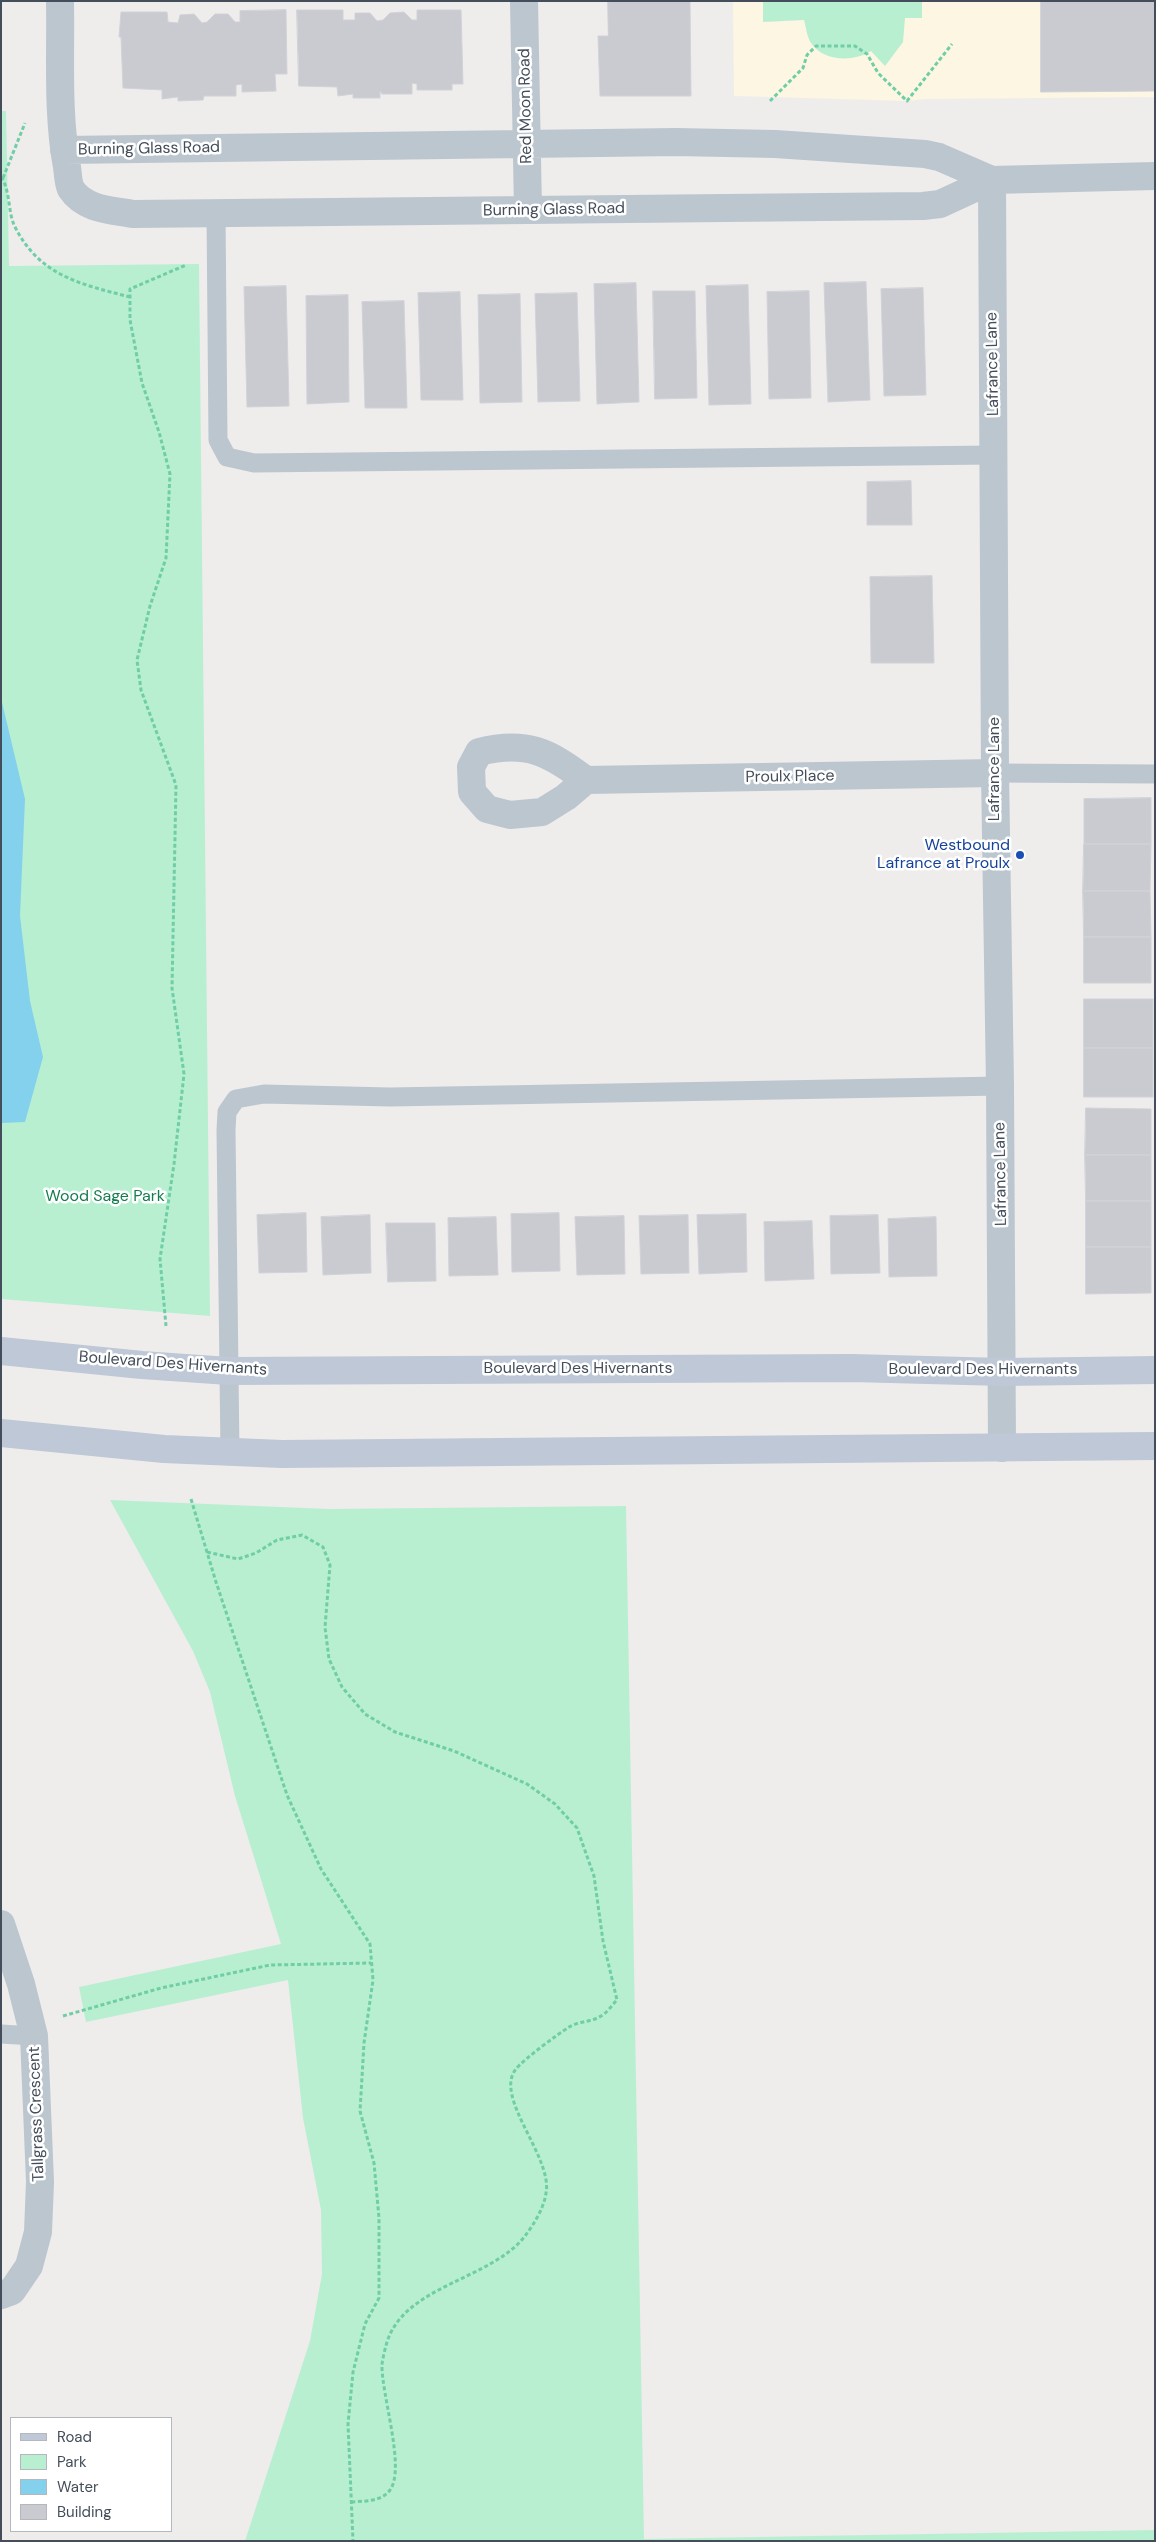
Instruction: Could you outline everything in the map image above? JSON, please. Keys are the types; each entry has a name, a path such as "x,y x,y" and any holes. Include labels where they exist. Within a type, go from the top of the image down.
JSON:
{"street":[{"path":"60,1 64,150"},
{"name":"Red Moon Road","path":"524,1 528,210"},
{"name":"Burning Glass Road","path":"992,180 939,157 925,154 765,144 676,142 64,150 71,188 82,200 96,208 134,214 923,206 940,204 992,180 1155,176"},
{"name":"Lafrance Lane","path":"992,180 995,773 1000,1086 1002,1448"},
{"name":"Proulx Place","path":"586,780 995,773"},
{"name":"Boulevard Des Hivernants","path":"1,1351 142,1365 229,1371 852,1368 1002,1372 1155,1370"},
{"path":"1,1433 230,1453 424,1454 1155,1446"},
{"name":"Tallgrass Crescent","path":"1,1924 21,1984 33,2031 39,2117 40,2182 38,2232 30,2266 12,2291 1,2295"}],"lane":[{"path":"216,213 218,440 227,457 264,463 994,455"},
{"path":"995,773 1155,774"},
{"path":"230,1453 226,1130 227,1112 236,1099 264,1094 390,1097 1000,1086"},
{"path":"1,2034 33,2031"}],"path":[{"path":"770,101 802,68 807,55 816,46 855,46 867,54 878,72 907,101 952,44"},
{"path":"1,178 14,224 34,257 72,282 130,298"},
{"path":"166,1326 160,1259 174,1164 184,1074 172,988 176,785 141,690 137,660 150,606 166,558 170,474 159,432 142,383 130,320 130,289 216,252"},
{"path":"191,1499 287,1795 321,1869 370,1944 373,1980 364,2043 360,2111 374,2164 379,2218 379,2298 365,2324 353,2372 348,2424 353,2541"},
{"path":"207,1552 238,1559 256,1553 277,1540 302,1535 323,1547 330,1565 325,1627 329,1659 342,1687 365,1714 395,1732 454,1750 527,1784 555,1804 577,1828 594,1876 604,1941 617,2000 602,2016 570,2026 515,2070 512,2086 514,2106 538,2151 544,2173 547,2191 539,2214 524,2238 504,2255 416,2304 399,2320 387,2341 382,2364 397,2469 390,2490 376,2500 351,2502"},
{"path":"33,2031 160,1988 270,1965 372,1963"}],"shaded area":[{"path":"733,1 1155,1 1155,97 926,99 907,101 734,96"}],"green space":[{"path":"763,1 922,1 922,18 905,18 903,42 885,66 871,51 864,55 848,58 831,57 823,54 811,43 804,20 763,22"},
{"name":"Wood Sage Park","path":"1,111 6,111 9,266 199,264 210,1316 1,1299"},
{"path":"110,1500 329,1509 626,1506 644,2539 1155,2530 1155,2541 245,2541 310,2341 322,2274 321,2210 303,2118 288,1980 86,2022 79,1987 281,1944 235,1796 210,1692 193,1651"}],"water":[{"path":"1,698 25,799 20,916 30,1001 43,1057 25,1122 1,1123"}],"building":[{"path":"608,1 690,1 691,96 600,96 598,36 608,36"},
{"path":"1041,1 1155,1 1155,91 1041,92"},
{"path":"286,10 287,74 275,74 276,91 242,92 242,84 236,85 236,96 204,96 203,100 178,101 178,97 162,99 162,90 123,88 121,37 119,37 121,12 167,12 168,22 178,23 180,15 194,14 202,23 207,22 215,14 228,14 235,22 240,22 240,11"},
{"path":"297,10 343,10 343,20 355,20 355,13 370,13 377,21 383,20 390,13 404,12 412,20 417,20 417,10 461,10 463,84 452,84 452,90 417,90 417,84 412,83 412,94 382,94 380,91 380,98 353,98 353,94 338,96 337,87 299,86"},
{"path":"866,282 870,400 828,402 824,283"},
{"path":"636,283 639,402 597,404 594,284"},
{"path":"748,285 751,404 709,405 706,286"},
{"path":"286,286 289,406 247,407 244,287"},
{"path":"923,288 926,395 884,396 881,289"},
{"path":"653,291 695,291 697,398 655,399"},
{"path":"809,291 811,398 769,399 767,292"},
{"path":"460,292 463,400 421,400 418,293"},
{"path":"577,293 580,401 538,402 535,294"},
{"path":"520,294 522,402 480,403 478,295"},
{"path":"348,295 349,402 307,404 306,296"},
{"path":"404,301 407,408 365,408 362,302"},
{"path":"911,481 912,525 867,525 867,482"},
{"path":"932,576 934,663 871,663 870,577"},
{"path":"1151,798 1151,844 1084,844 1084,799"},
{"path":"1084,844 1151,844 1150,891 1083,891"},
{"path":"1083,891 1150,891 1151,937 1084,937"},
{"path":"1084,937 1151,937 1151,983 1084,983"},
{"path":"1084,999 1153,999 1153,1048 1084,1048"},
{"path":"1084,1048 1153,1048 1153,1097 1084,1097"},
{"path":"1086,1108 1151,1109 1151,1155 1085,1155"},
{"path":"1085,1155 1151,1155 1151,1201 1086,1201"},
{"path":"1086,1201 1151,1201 1151,1247 1086,1247"},
{"path":"306,1213 307,1272 259,1273 257,1215"},
{"path":"559,1213 560,1271 512,1272 511,1214"},
{"path":"746,1214 747,1272 699,1274 697,1215"},
{"path":"370,1215 371,1273 323,1275 321,1217"},
{"path":"688,1215 689,1273 641,1274 639,1216"},
{"path":"878,1215 880,1273 831,1274 830,1216"},
{"path":"624,1216 625,1274 577,1275 575,1217"},
{"path":"496,1217 498,1275 449,1276 448,1218"},
{"path":"936,1217 937,1276 889,1277 888,1219"},
{"path":"812,1221 814,1279 765,1281 764,1222"},
{"path":"386,1223 435,1223 436,1281 388,1282"},
{"path":"1086,1247 1151,1247 1151,1293 1086,1294"}],"place":[{"name":"Westbound Lafrance at Proulx","path":"1020,855"}]}
